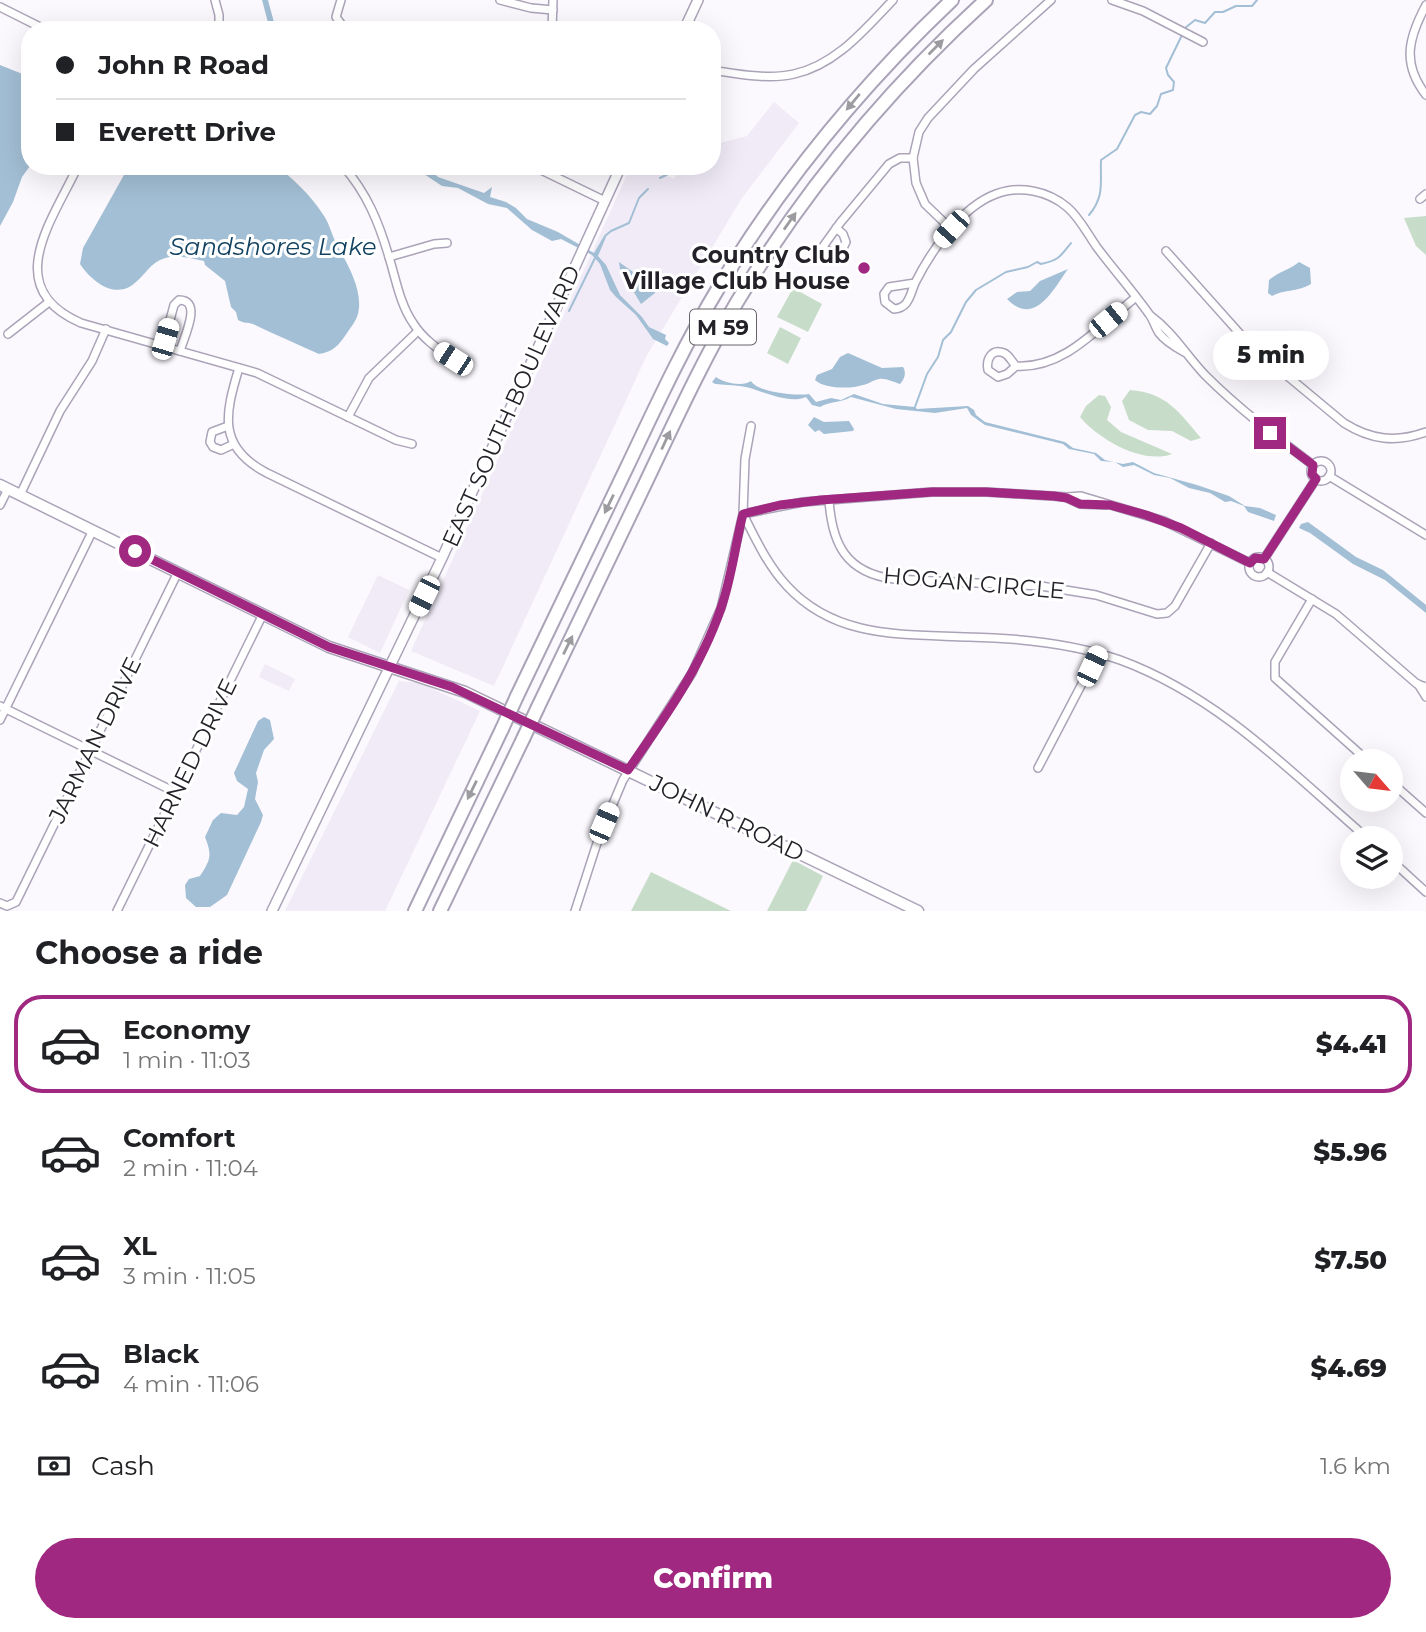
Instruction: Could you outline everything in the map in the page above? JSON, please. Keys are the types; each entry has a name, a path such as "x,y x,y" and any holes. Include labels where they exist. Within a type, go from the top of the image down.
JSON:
{"highway":[{"name":"M 59","path":"415,911 662,393 723,281 759,225 816,147 874,78 952,0"},
{"name":"M 59","path":"440,911 695,379 757,270 814,188 864,125 935,48 986,0"}],"main road":[{"name":"JOHN R ROAD","path":"4,487 329,647 465,692 918,911"}],"street":[{"path":"215,0 219,21"},
{"path":"339,21 336,17 341,0"},
{"path":"500,0 531,9 553,10"},
{"path":"552,21 553,0"},
{"path":"688,21 698,0"},
{"path":"721,72 777,76 794,75 810,69 824,63 846,47 893,0"},
{"path":"951,229 925,204 916,183 913,158 919,132 935,110 993,50 1051,0"},
{"path":"1112,0 1143,11 1203,42"},
{"path":"1426,5 1415,27 1410,50 1413,74 1426,94"},
{"path":"0,7 28,21"},
{"path":"836,228 889,164 900,158 913,158"},
{"path":"74,175 39,250 37,276 49,302 65,316 278,382 396,440 412,444"},
{"path":"350,175 373,210 405,311 418,331 433,346 453,359"},
{"path":"552,175 605,201"},
{"name":"EAST SOUTH BOULEVARD","path":"272,911 442,558 617,175"},
{"path":"915,283 889,287 884,294 885,302 894,309 902,308 907,303 927,259 970,210 993,195 1016,190 1042,193 1059,201 1073,213 1150,315 1162,336 1184,352 1238,405 1313,465"},
{"path":"389,257 447,243"},
{"path":"1166,251 1250,345 1344,423 1382,439 1401,439 1426,432"},
{"path":"1016,366 1041,365 1063,356 1135,298"},
{"path":"163,346 174,305 184,299 192,309 180,351"},
{"path":"8,334 49,302"},
{"path":"20,495 60,411 92,361 106,329"},
{"path":"348,416 369,378 418,331"},
{"path":"239,368 228,409 228,426 234,444 248,461 442,558"},
{"path":"228,426 212,432 210,442 213,447 221,450 234,444"},
{"path":"575,911 604,823 628,770 682,690 710,636 725,597 743,514 745,459 751,426"},
{"path":"1319,461 1326,462 1330,467 1329,476 1322,480 1316,479 1312,474 1313,465 1319,461"},
{"path":"1329,476 1426,535"},
{"path":"1264,559 1316,479"},
{"path":"0,505 4,487"},
{"path":"743,514 780,505 965,491 1092,498 1164,521 1250,563"},
{"name":"HOGAN CIRCLE","path":"829,500 832,529 838,545 850,561 872,575 894,579 1055,588 1104,597 1157,614 1167,613 1175,606 1211,543"},
{"path":"743,514 772,567 786,585 816,610 846,626 881,634 1040,642 1098,653 1161,679 1212,707 1242,729 1353,826"},
{"path":"0,720 3,707 93,530"},
{"path":"1255,558 1264,559 1268,566 1267,572 1262,576 1254,576 1249,568 1250,563 1255,558"},
{"name":"JARMAN DRIVE","path":"0,903 12,906 19,897 178,572"},
{"path":"1267,572 1312,598 1350,625 1417,684 1426,697"},
{"path":"1312,598 1275,662 1275,678 1355,749"},
{"name":"HARNED DRIVE","path":"117,911 263,614"},
{"path":"1038,768 1098,653"},
{"path":"1417,684 1426,687"},
{"path":"3,707 175,792"},
{"path":"1404,794 1426,813"},
{"path":"1403,871 1426,892"}],"shaded area":[{"path":"774,102 799,123 742,198 647,355 494,686 411,651 627,175 665,175 674,179 677,175 721,175 721,143 747,136"},
{"path":"378,575 409,590 380,653 348,637"},
{"path":"265,664 295,679 289,691 259,677"},
{"path":"399,681 420,683 480,711 385,911 285,911"}],"green space":[{"path":"1426,216 1426,255 1416,246 1404,218"},
{"path":"793,288 822,304 808,332 777,317"},
{"path":"780,327 801,338 788,364 767,353"},
{"path":"1130,390 1154,395 1171,405 1201,438 1191,441 1172,431 1148,430 1129,420 1122,401"},
{"path":"1099,395 1105,396 1111,407 1107,420 1121,432 1172,454 1148,456 1135,453 1098,434 1080,417 1086,406"},
{"path":"793,860 823,876 806,911 767,911"},
{"path":"651,872 731,911 631,911"}],"water":[{"path":"262,0 268,0 274,21 268,21"},
{"path":"0,65 21,73 21,175 23,175 0,226"},
{"name":"Sandshores Lake","path":"124,175 288,175 324,216 356,286 358,314 341,341 332,350 319,354 253,324 238,320 231,307 225,281 205,265 204,261 182,257 165,258 131,286 116,290 95,281 80,264 83,248"},
{"path":"426,175 436,175 484,193 492,187 490,197 506,202 527,219 558,232 594,253 604,236 606,237 598,256 606,265 620,295 649,327 666,335 665,339 669,343 667,346 653,339 636,315 610,290 600,264 592,255 561,239 552,241 532,230 507,208 488,204 458,188 442,186"},
{"path":"619,262 653,286 655,293 641,304 620,269"},
{"path":"1299,262 1310,268 1311,284 1272,296 1268,293 1269,280"},
{"path":"1068,269 1050,294 1035,307 1017,307 1007,299 1017,292 1030,291 1040,281"},
{"path":"848,353 882,368 903,367 904,378 900,384 879,379 845,388 831,387 815,380 817,375 832,369 840,357"},
{"path":"716,377 734,384 751,381 761,388 778,393 809,394 816,402 831,398 841,400 854,394 883,404 917,409 968,406 985,422 1065,442 1073,448 1096,453 1105,460 1114,462 1101,461 1094,454 1069,449 1063,444 985,425 971,415 967,408 935,413 896,409 851,397 820,407 812,405 806,397 785,399 746,387 715,384 712,382"},
{"path":"814,417 824,422 849,421 854,429 824,434 819,430 815,432 808,425"},
{"path":"1116,462 1133,462 1154,473 1229,496 1245,506 1260,508 1276,515 1274,521 1248,512 1244,506 1231,501 1225,502 1210,493 1189,488 1170,478 1154,475 1134,465 1123,467"},
{"path":"1308,522 1356,557 1383,570 1426,605 1426,613 1385,580 1353,564 1299,528 1301,524"},
{"path":"264,717 270,720 274,739 264,750 256,773 258,782 255,799 263,815 261,822 227,895 210,907 196,907 186,898 185,885 189,879 200,876 206,865 209,848 205,837 213,820 221,813 237,815 244,807 248,789 237,781 234,773 258,721"}],"waterway":[{"path":"1185,28 1195,20 1205,23 1215,12 1223,12 1236,6 1252,6 1257,0"},
{"path":"1089,215 1100,195 1101,160 1117,149 1135,115 1141,112 1150,114 1157,106 1161,94 1173,90 1174,82 1166,68 1182,35"},
{"path":"660,178 666,175"},
{"path":"605,236 629,223 639,198 648,189"},
{"path":"915,407 943,340 951,332 966,302 976,290 1006,272 1056,259 1071,243"},
{"path":"569,311 595,258"}],"place":[{"name":"Country Club Village Club House","path":"864,268"}],"route":[{"path":"135,551 329,647 452,687 628,770 682,690 716,623 725,597 743,514 780,505 821,500 932,492 1054,496 1091,506 1110,505 1164,521 1250,563 1255,558 1264,559 1316,479 1311,470 1313,465 1270,433"}]}
